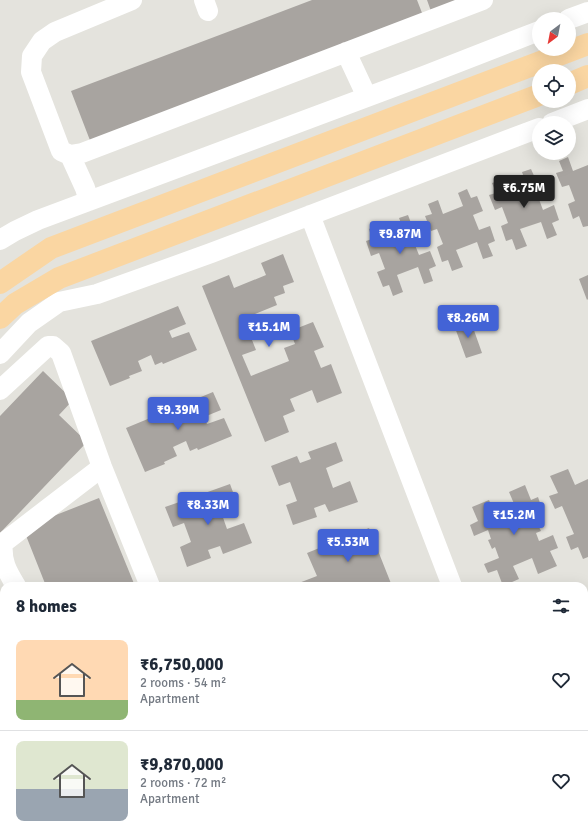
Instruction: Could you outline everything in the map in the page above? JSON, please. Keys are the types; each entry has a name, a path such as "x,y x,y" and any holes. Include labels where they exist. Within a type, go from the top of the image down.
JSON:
{"main road":[{"path":"0,283 51,248 588,44"},
{"path":"576,81 588,76"},
{"path":"8,311 59,278 532,98"}],"street":[{"path":"132,0 55,32 42,41 32,56 31,72 61,151 70,155 82,153 483,0"},
{"path":"576,16 588,12"},
{"path":"0,240 38,220 532,34"},
{"path":"346,52 367,97"},
{"path":"570,116 588,109"},
{"path":"0,354 29,323 59,302 97,294 532,131"},
{"path":"70,155 85,188 88,201"},
{"path":"310,215 450,582"},
{"path":"8,311 29,323 48,346 53,346 61,353 102,467 148,582"},
{"path":"0,390 48,346"},
{"path":"13,582 6,571 1,545 102,467"}],"building":[{"path":"312,0 417,0 424,18 91,143 71,91"},
{"path":"427,0 468,0 432,14"},
{"path":"569,160 573,171 588,165 588,226 583,227 579,216 573,219 568,204 575,201 569,185 562,187 556,173 563,171 559,161"},
{"path":"531,169 535,178 541,175 547,190 537,194 543,210 554,205 559,220 552,223 557,235 547,239 541,222 520,229 527,246 516,250 512,239 506,241 501,226 508,223 502,207 495,210 489,195 496,193 492,183 501,180 506,193 527,186 522,172"},
{"path":"467,189 471,198 477,196 483,211 473,215 479,230 490,226 495,241 488,244 493,256 483,259 477,242 456,250 463,267 452,271 448,260 442,262 437,247 443,244 437,229 431,231 425,216 432,214 428,204 438,200 443,214 463,206 458,193"},
{"path":"408,215 411,223 418,221 423,236 413,240 419,255 430,251 436,266 429,269 433,281 424,284 418,267 397,275 403,292 393,296 389,285 383,287 377,272 385,269 379,253 371,256 366,241 372,239 369,229 378,225 383,239 404,231 399,218"},
{"path":"283,254 294,282 283,286 285,293 274,297 277,305 255,314 263,336 252,340 256,350 242,355 251,376 289,361 284,348 295,344 290,331 313,322 324,347 314,351 321,368 331,364 342,393 317,403 312,390 290,399 295,411 283,416 289,432 265,442 202,286 229,275 234,288 266,275 261,263"},
{"path":"588,275 588,299 587,300 579,279"},
{"path":"178,306 186,324 169,331 172,338 189,332 197,350 163,364 162,362 155,365 151,355 138,361 142,371 129,376 130,378 110,386 91,341"},
{"path":"470,319 482,353 466,358 454,325"},
{"path":"43,371 73,400 59,415 87,442 0,533 0,416"},
{"path":"213,392 221,410 204,417 207,424 224,418 232,436 198,450 197,448 190,451 186,441 173,447 177,456 164,462 165,464 145,472 126,428"},
{"path":"336,442 343,461 326,468 333,488 350,481 358,502 329,512 325,504 314,508 317,517 293,525 286,505 297,501 290,482 279,486 271,466 297,456 300,463 311,459 308,452"},
{"path":"568,469 575,485 588,479 588,557 583,559 578,547 571,550 566,537 574,534 562,506 555,509 549,496 558,493 550,476"},
{"path":"230,484 237,503 220,509 227,529 244,523 252,543 223,554 220,546 208,550 211,558 187,567 180,547 191,542 184,523 173,527 165,507 191,498 194,505 205,501 202,494"},
{"path":"525,485 531,500 538,497 542,509 528,515 532,525 537,523 541,531 536,533 539,541 553,535 558,548 550,551 557,566 538,574 532,558 513,566 519,579 512,582 502,582 497,570 488,573 484,564 499,558 495,547 492,549 488,540 491,539 488,530 474,536 470,525 478,521 472,507 489,500 495,514 515,506 509,492"},
{"path":"99,498 133,582 44,582 23,528"},
{"path":"369,528 390,582 301,582 317,576 307,553"}]}
